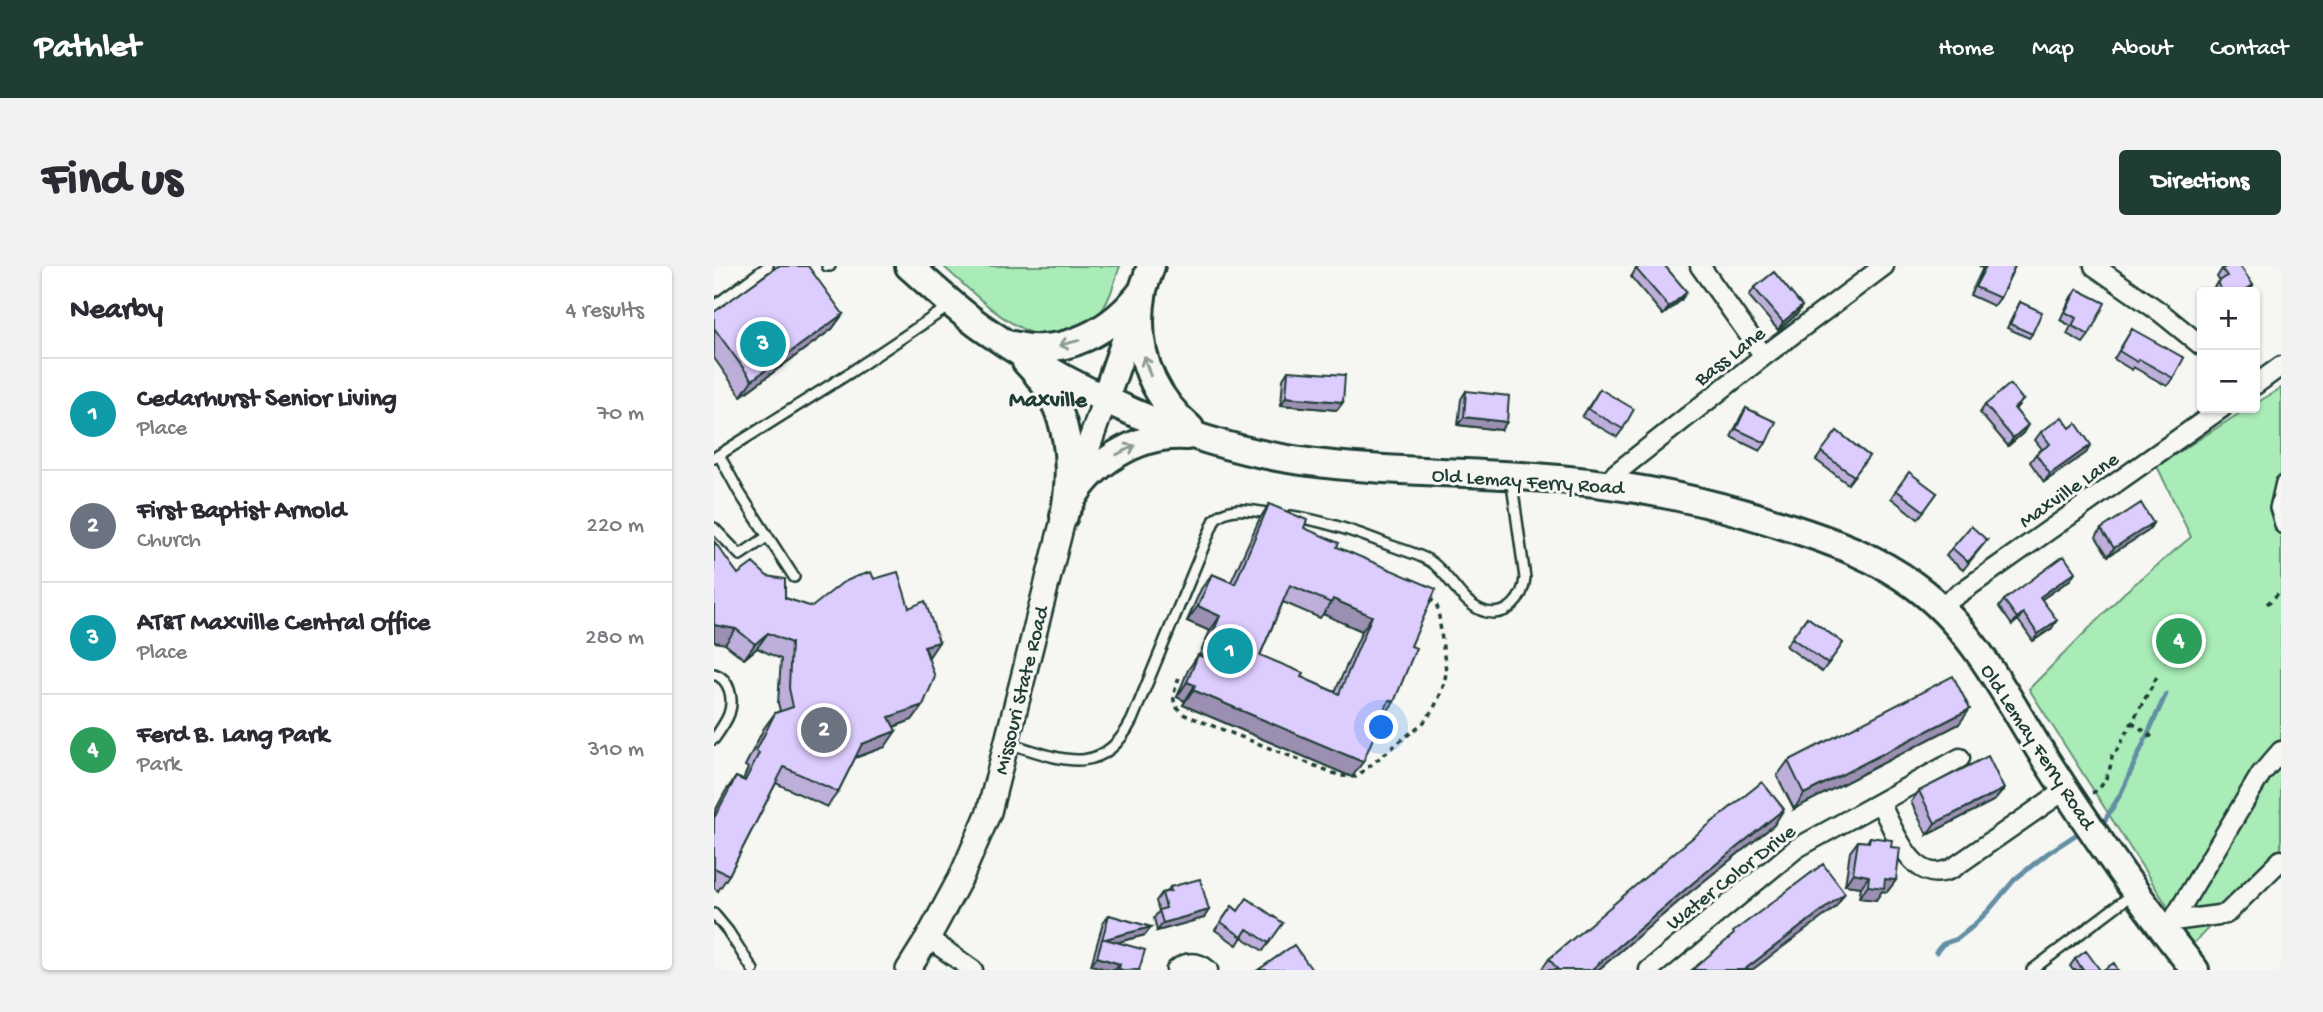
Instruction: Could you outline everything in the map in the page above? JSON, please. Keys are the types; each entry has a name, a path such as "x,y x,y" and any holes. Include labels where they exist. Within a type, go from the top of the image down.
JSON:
{"main road":[{"name":"Old Lemay Ferry Road","path":"909,266 952,304 1004,342 1053,372 1105,399 1241,449 1293,460 1364,468 1511,475 1607,484 1663,493 1720,507 1819,538 1884,566 1913,584 1940,607 1972,644 2065,790 2135,892 2165,922 2195,970"},
{"path":"1004,342 1035,348 1080,340 1110,324 1122,314 1147,278"},
{"path":"1105,399 1147,278"},
{"path":"1147,278 1139,336 1149,374 1168,407 1203,437"},
{"path":"1004,342 1033,369 1055,401 1062,419 1070,458 1064,516"},
{"path":"1064,516 1073,496 1086,479 1119,453 1139,443 1160,438 1203,437"}],"street":[{"path":"1700,266 1764,356"},
{"name":"Bass Lane","path":"1607,484 1616,473 1764,356 1884,266"},
{"path":"2094,266 2160,312 2197,342"},
{"path":"2260,381 2281,366"},
{"name":"Missouri State Road","path":"908,970 961,877 982,828 1007,743 1064,516 1105,399"},
{"name":"Maxville Lane","path":"1940,607 2215,413"},
{"path":"2165,922 2261,774 2279,756"},
{"name":"Water Color Drive","path":"1649,970 1797,848 1960,758"},
{"path":"1880,803 1910,857 1919,867 1936,873 1953,868 2065,790"},
{"path":"2165,922 2226,914 2281,860"},
{"path":"928,938 973,970"},
{"path":"1176,970 1189,963 1198,963 1208,970"}],"lane":[{"path":"714,306 768,266"},
{"path":"794,577 717,456 851,372 952,304"},
{"path":"1007,743 1081,761 1100,757 1115,747 1124,737 1132,720 1214,519 1225,512 1252,511 1337,525 1429,561 1479,609 1493,613 1509,608 1520,598 1525,578 1511,475"},
{"path":"2281,482 2275,508 2281,528"},
{"path":"714,528 736,554 740,555 767,537"},
{"path":"714,674 721,676 730,690 729,713 714,739"},
{"path":"2032,970 2135,892"},
{"path":"714,914 753,970"}],"path":[{"path":"2267,604 2281,592"},
{"path":"1180,678 1173,701 1185,715 1341,776 1356,777 1424,722 1445,681 1438,610 1435,602 1419,595"},
{"path":"2092,793 2100,789 2112,755 2134,724 2159,673"},
{"path":"2134,724 2152,737"}],"green space":[{"path":"943,266 1120,266 1104,307 1084,328 1064,337 1042,336 1021,328 979,299"},
{"path":"2281,388 2281,853 2192,945 2029,689 2124,593 2191,537 2157,466 2240,413 2260,413 2260,401"}],"building":[{"path":"778,266 808,266 843,314 752,380 714,328 714,312"},
{"path":"1640,266 1665,266 1687,292 1669,307 1636,269"},
{"path":"1986,266 2015,266 2000,298 1975,287"},
{"path":"2227,266 2240,266 2253,285 2220,287 2217,283 2227,276 2222,269"},
{"path":"1774,272 1802,306 1783,322 1754,288"},
{"path":"2077,289 2105,303 2089,335 2072,326 2076,318 2065,312"},
{"path":"2020,302 2042,312 2032,334 2010,324"},
{"path":"2132,329 2184,358 2173,378 2119,351"},
{"path":"1288,371 1345,375 1343,402 1286,397"},
{"path":"2010,384 2023,400 2014,408 2028,425 2013,438 1985,405"},
{"path":"1600,389 1634,409 1623,429 1588,409"},
{"path":"1466,391 1509,396 1507,422 1464,417"},
{"path":"1746,408 1776,422 1766,443 1736,429"},
{"path":"2062,417 2070,428 2076,423 2091,445 2050,474 2036,454 2050,444 2041,432"},
{"path":"1837,431 1869,456 1854,476 1821,452"},
{"path":"1909,472 1937,493 1924,511 1896,490"},
{"path":"2141,503 2153,523 2114,548 2101,529"},
{"path":"1269,504 1307,520 1304,528 1339,543 1337,547 1436,589 1411,646 1416,648 1394,702 1389,700 1363,762 1193,690 1195,685 1187,682 1198,655 1203,657 1220,616 1198,606 1212,574 1235,584","holes":["1290,585 1331,603 1333,599 1372,616 1339,694 1301,677 1303,673 1260,655"]},
{"path":"1971,526 1987,540 1968,562 1952,548"},
{"path":"714,541 738,574 753,563 767,576 785,579 785,598 812,607 842,583 855,577 871,572 874,579 898,572 909,608 925,601 939,642 924,646 935,677 923,705 889,717 896,731 862,744 838,792 784,767 729,875 714,868 714,818 736,777 745,781 775,713 793,707 789,688 791,643 768,633 755,644 736,629 714,625"},
{"path":"2064,556 2075,572 2040,597 2057,620 2038,634 2023,613 2017,618 2004,600"},
{"path":"1807,617 1843,643 1828,664 1792,638"},
{"path":"1953,676 1970,709 1804,794 1788,761"},
{"path":"1988,756 2004,789 1935,823 1919,791"},
{"path":"1762,782 1784,809 1591,970 1558,970 1549,959"},
{"path":"1870,837 1892,840 1891,847 1900,848 1896,880 1885,879 1884,888 1868,886 1869,876 1853,873 1858,841 1869,842"},
{"path":"1823,864 1845,893 1746,970 1692,970 1734,934 1733,932"},
{"path":"1200,879 1209,910 1163,923 1159,910 1166,908 1162,893 1171,891 1170,887"},
{"path":"1247,898 1283,923 1269,943 1247,929 1242,937 1221,922 1232,906 1238,911"},
{"path":"1109,915 1151,927 1105,939 1145,950 1139,970 1119,969 1120,964 1097,957"},
{"path":"1294,945 1312,970 1258,970"},
{"path":"2086,951 2100,970 2083,970 2075,959"},
{"path":"2114,963 2118,970 2103,970"}],"waterway":[{"path":"2105,820 2120,795 2166,694"},
{"path":"1936,952 1943,944 1957,939 1972,927 2015,879 2080,832"}],"place":[{"name":"AT&T Maxville Central Office","path":"763,344"},
{"name":"Ferd B. Lang Park","path":"2179,641"},
{"name":"Cedarhurst Senior Living","path":"1230,651"},
{"name":"First Baptist Arnold","path":"824,730"}],"district":[{"name":"Maxville","path":"1048,398"}]}
